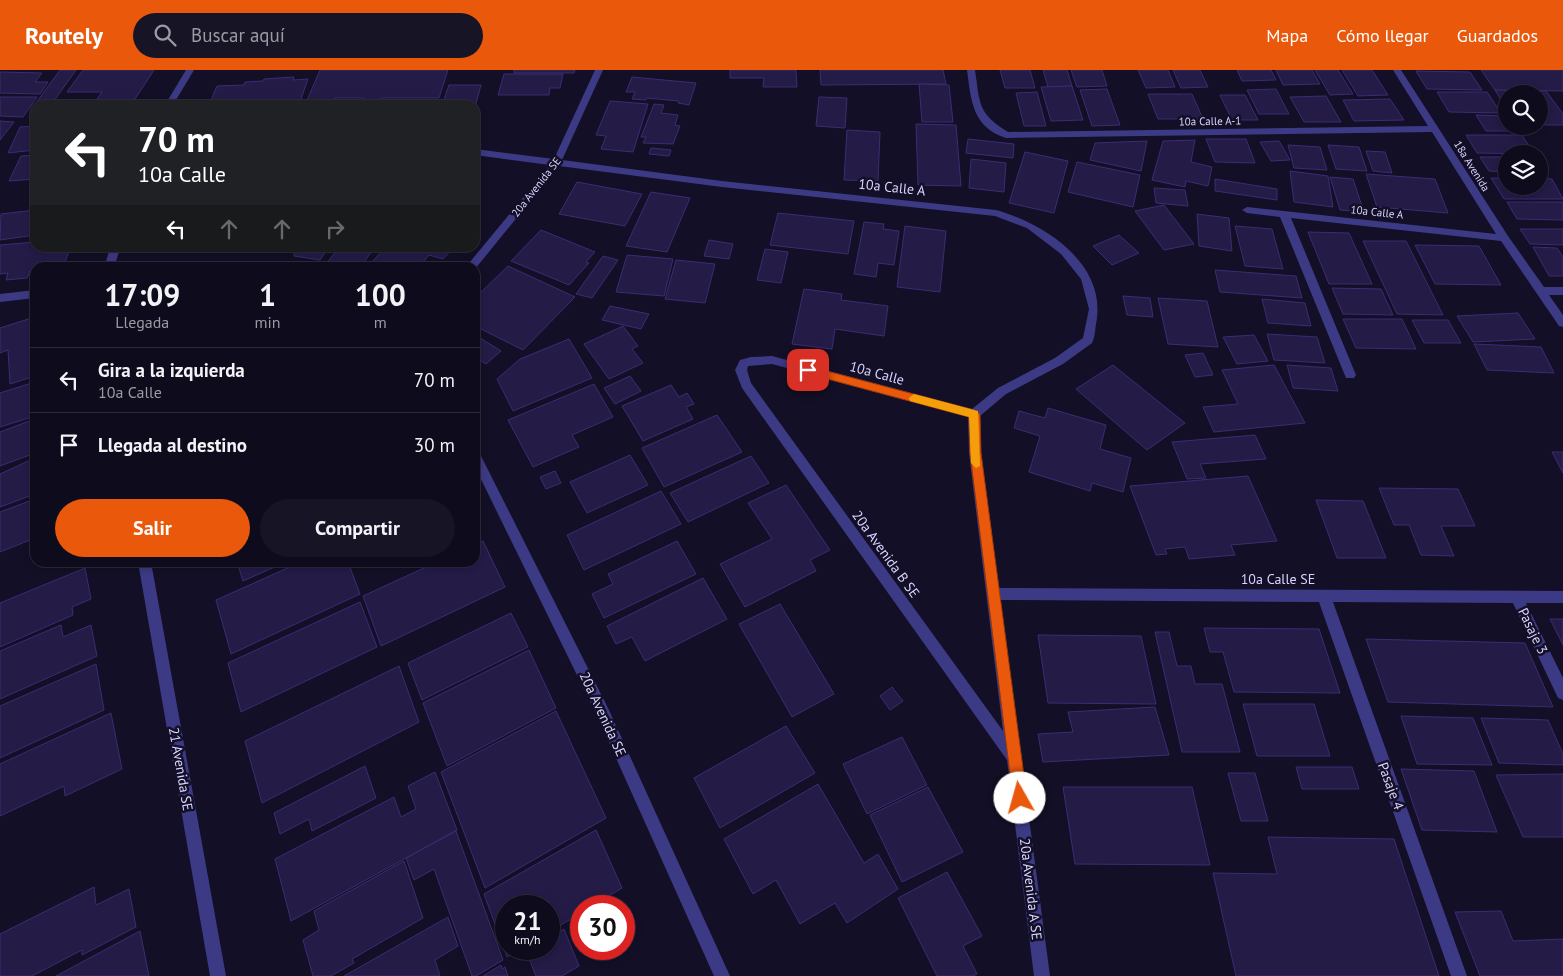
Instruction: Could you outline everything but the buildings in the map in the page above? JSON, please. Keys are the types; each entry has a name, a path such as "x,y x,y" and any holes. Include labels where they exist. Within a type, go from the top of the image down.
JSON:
{"street":[{"path":"173,100 190,70"},
{"name":"20a Avenida SE","path":"475,262 557,162 599,70"},
{"name":"10a Calle A-1","path":"971,70 978,116 989,126 1006,135 1434,128"},
{"name":"18a Avenida","path":"1397,70 1504,238 1563,323"},
{"name":"10a Calle A","path":"480,153 722,184 987,212 1031,226 1065,251 1086,278 1094,309 1088,340 1059,361 1002,391 974,414"},
{"name":"10a Calle A","path":"1247,210 1504,238"},
{"path":"1284,214 1350,375"},
{"path":"1542,291 1563,291"},
{"path":"0,298 30,295"},
{"name":"10a Calle","path":"744,363 751,360 772,360 974,414"},
{"name":"20a Avenida B SE","path":"744,363 741,370 746,385 1015,758"},
{"name":"20a Avenida A SE","path":"974,414 975,453 1042,976"},
{"name":"20a Avenida SE","path":"480,466 604,713 722,976"},
{"name":"21 Avenida SE","path":"145,567 218,976"},
{"name":"10a Calle SE","path":"993,594 1563,598"},
{"name":"Pasaje 4","path":"1324,596 1459,976"},
{"name":"Pasaje 3","path":"1517,597 1563,693"}],"slow traffic":[{"path":"914,398 974,414 976,463"}],"route":[{"path":"808,370 974,414 975,453 1020,798"}]}
